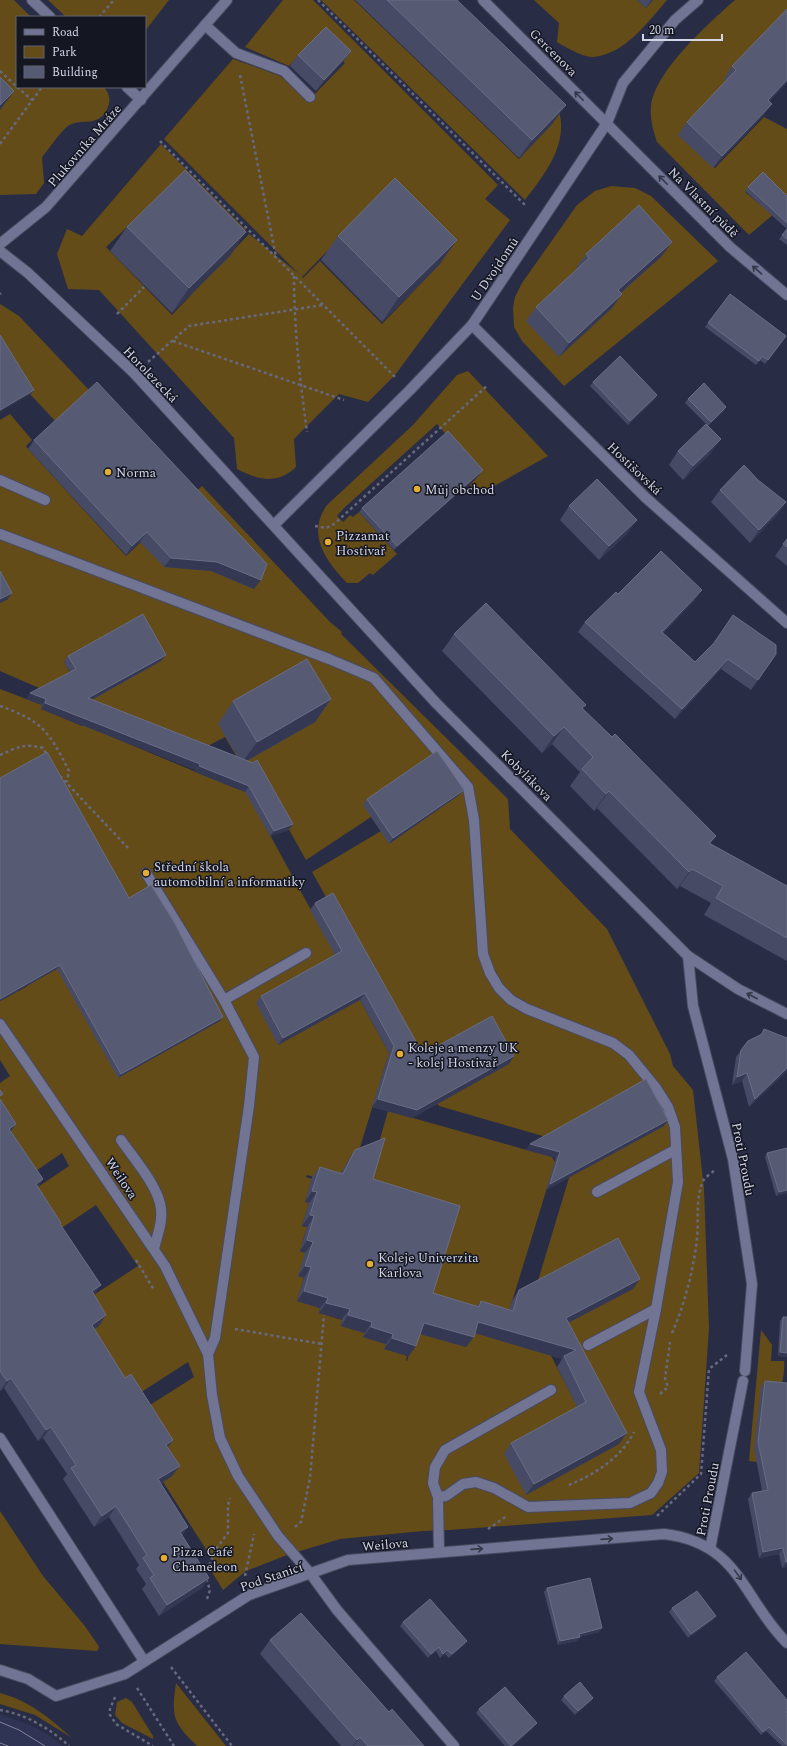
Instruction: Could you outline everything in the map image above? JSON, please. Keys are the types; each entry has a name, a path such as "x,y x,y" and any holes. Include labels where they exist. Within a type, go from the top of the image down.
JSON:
{"street":[{"path":"32,0 49,16"},
{"name":"Plukovníka Mráze","path":"0,244 46,208 226,0"},
{"name":"Gercenova","path":"483,0 607,123"},
{"name":"U Dvojdomů","path":"274,525 409,391 472,325 607,123 623,83 674,20 698,0"},
{"path":"205,25 236,53 284,72 310,97"},
{"path":"128,88 141,100"},
{"name":"Na Vlastní půdě","path":"607,123 730,247 787,295"},
{"name":"Horolezecká","path":"0,251 28,273 134,373 274,525"},
{"name":"Hostišovská","path":"472,325 645,497 787,623"},
{"path":"0,480 44,500"},
{"name":"Kobylákova","path":"274,525 436,703 688,956 738,989 787,1014"},
{"path":"0,534 329,659 374,678 468,787 474,820 483,954 490,973 499,988 511,1000 527,1009 570,1024 613,1043 629,1055 656,1088 668,1107 675,1127 675,1150 678,1182 656,1309 639,1392 661,1450 662,1472 658,1483 651,1493 630,1503 528,1506 494,1488 476,1482 463,1484 446,1496 438,1497"},
{"name":"Weilova","path":"146,874 224,1000 254,1057 249,1106 215,1338 208,1354"},
{"path":"224,1000 306,953"},
{"name":"Proti Proudu","path":"688,956 693,1006 732,1156 752,1284 744,1376 710,1549 727,1562 737,1574 762,1612 787,1643"},
{"name":"Weilova","path":"0,1024 165,1266 208,1354 212,1395 220,1438 238,1476 282,1540 310,1573 348,1560 664,1534 686,1538 710,1549"},
{"path":"121,1140 159,1198 162,1210 161,1224 154,1248"},
{"path":"597,1192 675,1150"},
{"path":"588,1345 656,1309"},
{"path":"439,1552 438,1497 433,1483 435,1467 445,1450 551,1390"},
{"path":"0,1438 144,1661"},
{"name":"Pod Stanicí","path":"0,1670 28,1679 56,1696 114,1678 144,1661 248,1595 310,1573 337,1610 454,1746"}],"path":[{"path":"100,16 114,0"},
{"path":"318,0 525,205"},
{"path":"236,53 276,258"},
{"path":"0,71 16,86"},
{"path":"18,88 32,100"},
{"path":"0,144 41,88"},
{"path":"160,141 396,379"},
{"path":"294,276 294,309 300,386 307,432"},
{"path":"117,314 144,287"},
{"path":"134,373 174,341 189,326 323,305"},
{"path":"174,341 300,386 344,400"},
{"path":"315,526 326,528 334,524 488,385"},
{"path":"0,706 35,722 53,739 69,772 67,782"},
{"path":"0,755 19,746 30,745 43,748 51,762"},
{"path":"59,775 129,849"},
{"path":"564,1488 583,1480 610,1462 623,1450 655,1396 664,1392 668,1387 665,1379 671,1334 683,1309 691,1276 697,1238 697,1203 703,1180 732,1156"},
{"path":"133,1255 157,1295"},
{"path":"282,1540 301,1522 310,1478 324,1315"},
{"path":"216,1326 322,1344"},
{"path":"652,1520 700,1474 708,1369 748,1338"},
{"path":"211,1601 206,1604 210,1590 205,1575 216,1549 228,1533 228,1505 232,1491"},
{"path":"241,1579 245,1575 250,1557 254,1533 252,1527"},
{"path":"164,1670 170,1666 232,1746"},
{"path":"142,1685 135,1689 174,1746"},
{"path":"117,1696 113,1700 110,1709 113,1720 116,1724 153,1746"},
{"path":"0,1710 28,1719 57,1735 69,1746"}],"shaded area":[{"path":"0,1714 30,1725 47,1734 62,1746 0,1746"}],"green space":[{"path":"0,0 14,0 30,16 16,16 16,88 105,88 109,97 109,102 108,107 100,118 79,122 68,126 58,136 42,157 44,183 36,194 0,195"},
{"path":"48,0 169,0 146,30 146,16 65,16"},
{"path":"283,0 313,0 498,185 485,199 510,220 395,375 368,402 339,394 294,439 296,467 289,473 282,476 267,479 252,476 237,469 234,438 99,290 68,289 57,254 67,229 82,236 161,144 246,230 229,251 167,189 106,247 172,315 249,234 299,274 164,139 233,59 280,76 309,100 345,63 317,37 289,66 245,47","holes":["378,199 440,264 382,324 320,261 303,278 302,277"]},
{"path":"321,0 354,0 519,159 553,123 556,102 561,120 561,134 555,155 538,183 525,200"},
{"path":"534,0 637,0 646,8 653,0 667,0 644,27 626,43 616,50 606,54 590,57 580,54 557,42 559,23"},
{"path":"735,0 787,0 787,31 729,83 679,135 715,168 764,117 787,129 787,203 749,235 657,142 651,120 651,106 655,92 662,78 685,48","holes":["750,186 763,207 745,192"]},
{"path":"611,186 635,188 651,196 718,261 564,386 522,341 514,327 513,308 515,297 522,283 577,205 595,191"},
{"path":"0,304 19,316 90,391 57,423 31,395 0,343"},
{"path":"468,371 548,456 478,495 470,485 480,474 437,424 337,516 343,522 350,515 353,517 359,512 397,554 373,575 370,573 358,583 347,583 332,566 321,547 318,526 327,505 413,425 457,375"},
{"name":"Koleje a menzy UK - kolej Hostivař","path":"10,414 32,440 26,446 28,449 126,556 202,486 330,622 342,632 341,634 508,799 510,829 607,929 670,1054 673,1066 693,1090 704,1189 709,1328 699,1473 652,1515 423,1531 340,1539 287,1555 246,1571 223,1590 210,1569 216,1565 163,1482 172,1476 139,1412 194,1377 188,1362 132,1398 84,1336 99,1325 83,1302 138,1266 96,1205 54,1233 35,1189 69,1166 62,1153 27,1177 0,1122 0,1083 10,1076 0,1060 0,1001 26,987 126,902 0,780 0,689 42,705 41,709 82,726 83,725 237,789 246,791 389,1053 357,1157 348,1161 336,1184 365,1192 388,1111 552,1157 555,1162 506,1321 471,1332 546,1346 601,1453 558,1328 632,1289 537,1284 575,1158 567,1143 439,1106 408,1067 357,952 312,872 381,831 371,817 306,860 259,776 241,764 225,737 200,750 86,702 161,661 64,661 71,675 46,691 0,671 0,603 8,599 0,584 0,420","holes":["307,1175 400,1204 425,1304 407,1361 407,1356 385,1349 386,1344 363,1337 365,1333 341,1326 342,1320 319,1313 320,1308 297,1301 304,1278 305,1253 300,1251 307,1227 302,1226 309,1203 305,1202 312,1179 306,1177"]},
{"path":"761,1330 772,1345 771,1361 784,1361 784,1370 775,1411 757,1462 749,1461"},
{"path":"0,1511 43,1576 84,1625 98,1645 99,1648 97,1651 0,1644"},
{"path":"176,1683 226,1746 197,1746 178,1725 174,1711 174,1694"},
{"path":"0,1693 30,1705 72,1738 35,1715 0,1704"},
{"path":"126,1698 132,1702 153,1736 153,1739 122,1723 115,1715 117,1702"}],"building":[{"path":"387,0 457,0 566,105 532,140"},
{"path":"787,9 787,80 768,100 772,104 722,156 687,122 736,70 732,66"},
{"path":"326,27 351,51 324,80 298,55"},
{"path":"0,77 14,91 0,105"},
{"path":"185,170 246,232 189,288 127,227"},
{"path":"763,172 787,196 787,223 748,187"},
{"path":"395,178 457,240 399,297 338,236"},
{"path":"639,205 672,242 618,290 622,294 569,343 536,307 589,258 586,254"},
{"path":"787,229 787,239 782,235"},
{"path":"730,294 786,336 768,360 762,356 759,361 708,323"},
{"path":"0,335 34,390 0,410"},
{"path":"620,356 657,395 630,421 593,382"},
{"path":"97,382 267,564 261,580 217,562 171,558 147,532 132,546 34,440"},
{"path":"704,383 726,407 711,422 688,399"},
{"path":"706,424 721,439 693,466 678,451"},
{"path":"448,431 483,470 397,546 362,508"},
{"path":"744,465 758,480 786,502 759,530 720,490"},
{"path":"597,479 637,520 609,546 569,506"},
{"path":"787,539 787,547 783,544"},
{"path":"661,551 702,590 662,632 695,662 714,643 733,615 776,645 776,654 758,680 728,659 682,709 585,622 616,592 618,594"},
{"path":"0,571 12,593 0,599"},
{"path":"486,603 586,705 582,708 612,737 615,734 716,836 709,843 787,886 787,938 716,898 723,886 692,869 689,872 609,791 606,794 582,769 593,757 564,727 554,736 454,634"},
{"path":"143,614 166,655 88,698 253,763 257,760 293,824 274,831 249,786 199,766 200,764 45,703 46,699 30,693 76,669 68,656"},
{"path":"307,659 331,699 257,742 233,701"},
{"path":"437,751 464,790 393,838 367,799"},
{"path":"47,752 129,898 151,885 174,922 223,1017 121,1074 60,965 0,999 0,778"},
{"path":"333,893 423,1054 492,1016 514,1056 417,1110 378,1099 394,1046 365,993 283,1038 261,996 342,951 315,903"},
{"path":"764,1029 787,1038 787,1068 755,1099 747,1073 737,1077 741,1050 748,1041 762,1034"},
{"path":"646,1079 668,1120 550,1184 560,1152 530,1144"},
{"path":"0,1099 16,1124 9,1129 43,1179 36,1184 61,1223 60,1224 101,1285 92,1291 106,1315 92,1325 125,1378 131,1374 173,1440 166,1445 180,1466 158,1479 188,1527 180,1532 209,1578 167,1605 150,1578 154,1575 143,1558 147,1555 116,1506 102,1516 71,1468 76,1465 51,1427 46,1430 11,1378 7,1381 0,1371"},
{"path":"385,1138 373,1179 460,1206 433,1293 479,1307 481,1301 513,1311 519,1290 618,1238 640,1279 566,1318 627,1433 534,1484 511,1443 586,1402 564,1356 576,1350 478,1322 474,1337 424,1323 416,1346 392,1338 393,1334 371,1327 372,1322 348,1315 350,1309 326,1303 328,1298 304,1291 311,1267 305,1266 313,1242 307,1240 314,1216 310,1215 317,1192 312,1191 320,1167 343,1174 355,1150"},
{"path":"787,1148 787,1190 779,1192 767,1153"},
{"path":"783,1317 787,1317 787,1353 780,1352"},
{"path":"765,1381 787,1383 787,1562 783,1548 763,1552 752,1493 768,1490 758,1442"},
{"path":"590,1578 602,1628 579,1634 580,1637 560,1641 547,1588"},
{"path":"697,1591 716,1616 691,1634 672,1608"},
{"path":"430,1599 467,1641 452,1654 447,1650 443,1654 439,1647 431,1654 403,1622"},
{"path":"301,1613 389,1712 392,1709 424,1746 368,1746 360,1737 357,1740 270,1640"},
{"path":"746,1652 787,1700 787,1745 769,1727 763,1732 717,1677"},
{"path":"580,1682 593,1698 578,1711 564,1696"},
{"path":"505,1687 537,1723 511,1746 479,1709"}],"tram line":[{"path":"0,1722 19,1730 45,1746"},
{"path":"0,1743 8,1746"}],"place":[{"name":"Norma","path":"108,472"},
{"name":"Můj obchod","path":"417,489"},
{"name":"Pizzamat Hostivař","path":"328,542"},
{"name":"Střední škola automobilní a informatiky","path":"146,873"},
{"name":"Koleje a menzy UK - kolej Hostivař","path":"400,1054"},
{"name":"Koleje Univerzita Karlova","path":"370,1264"},
{"name":"Pizza Café Chameleon","path":"164,1558"}]}
